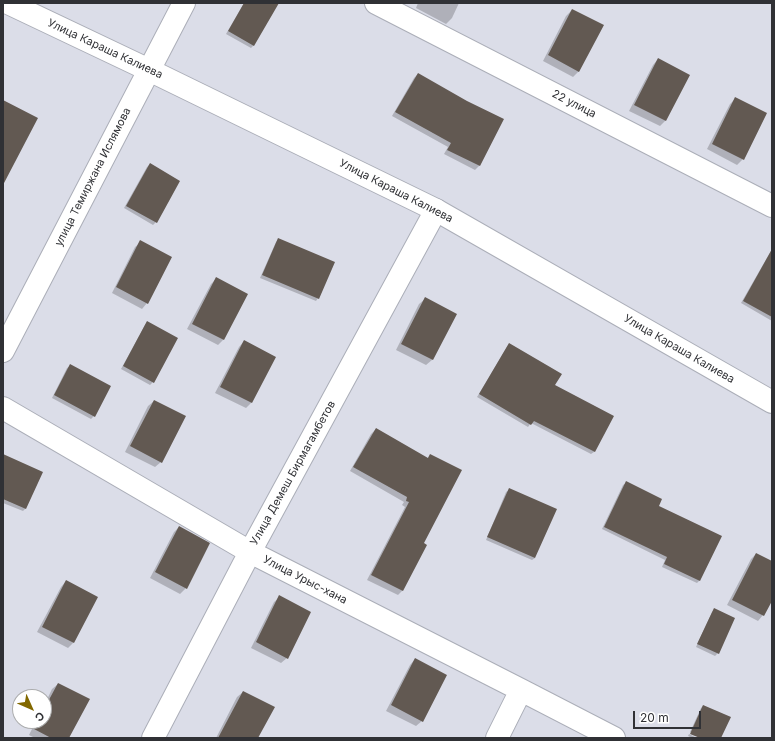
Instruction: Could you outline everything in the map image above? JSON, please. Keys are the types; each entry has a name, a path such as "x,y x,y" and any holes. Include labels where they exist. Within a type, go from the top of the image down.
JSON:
{"street":[{"name":"Улица Караша Калиева","path":"8,3 436,210 772,402"},
{"name":"улица Темиржана Ислямова","path":"3,351 184,3"},
{"name":"22 улица","path":"376,3 772,206"},
{"name":"Улица Демеш Бирмагамбетов","path":"153,738 250,552 436,210"},
{"name":"Улица Урыс-хана","path":"3,408 250,552 614,738"},
{"path":"497,738 521,690"}],"building":[{"path":"244,3 279,3 254,46 228,31"},
{"path":"572,9 604,25 579,72 548,55"},
{"path":"658,58 690,75 666,121 634,105"},
{"path":"418,73 467,101 504,119 480,166 447,150 451,143 395,112"},
{"path":"735,97 767,113 744,160 712,144"},
{"path":"3,100 38,118 3,185"},
{"path":"150,163 180,181 157,223 126,206"},
{"path":"278,238 335,262 319,299 262,275"},
{"path":"140,240 172,257 148,304 116,287"},
{"path":"772,249 772,317 743,301"},
{"path":"216,277 248,294 224,340 192,324"},
{"path":"425,297 457,314 433,360 401,344"},
{"path":"147,321 178,338 154,383 123,366"},
{"path":"244,340 276,357 252,403 220,387"},
{"path":"509,343 562,374 555,385 614,416 595,452 534,421 531,425 479,394"},
{"path":"70,364 111,386 95,417 54,395"},
{"path":"154,400 186,416 162,463 130,446"},
{"path":"376,428 428,458 430,454 462,470 424,543 427,545 403,591 371,575 409,502 406,501 407,497 353,467"},
{"path":"3,454 43,472 26,509 3,499"},
{"path":"626,481 662,499 659,506 722,536 700,581 664,564 667,557 604,527"},
{"path":"509,488 557,509 535,558 487,537"},
{"path":"179,526 210,543 187,589 155,572"},
{"path":"756,553 772,561 772,601 764,616 732,600"},
{"path":"66,580 98,597 74,643 42,627"},
{"path":"279,595 311,612 288,659 256,642"},
{"path":"714,608 735,618 719,654 697,644"},
{"path":"415,658 447,675 423,722 391,705"},
{"path":"58,683 90,699 69,738 51,738 34,729 52,729 52,694"},
{"path":"243,691 275,707 258,738 218,738"},
{"path":"703,705 731,717 721,738 700,738 690,734"}]}
